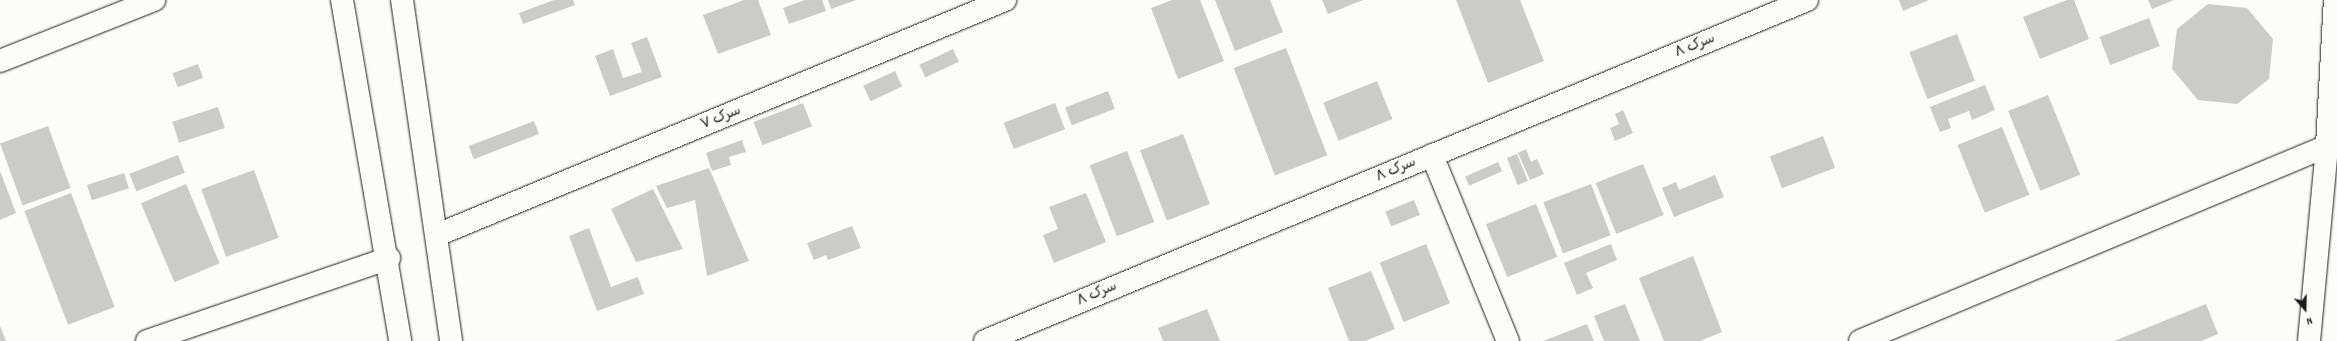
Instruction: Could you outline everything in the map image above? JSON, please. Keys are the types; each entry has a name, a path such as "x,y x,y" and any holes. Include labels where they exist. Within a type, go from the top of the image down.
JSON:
{"street":[{"path":"0,61 154,0"},
{"path":"342,0 389,258 400,341"},
{"path":"402,0 437,235 451,341"},
{"name":"سرک ۷","path":"437,235 1005,0"},
{"name":"سرک ۸","path":"984,341 1807,0"},
{"path":"2309,341 2327,146 2335,10"},
{"path":"1860,341 2327,146"},
{"path":"1432,155 1508,341"},
{"path":"147,341 389,258"}],"building":[{"path":"554,0 573,0 575,5 523,24 519,13"},
{"path":"744,0 758,0 771,35 718,54 703,15"},
{"path":"805,0 822,0 826,11 789,24 783,8"},
{"path":"828,0 856,0 831,9"},
{"path":"1172,0 1200,0 1224,61 1178,79 1151,8"},
{"path":"1215,0 1270,0 1283,32 1235,51"},
{"path":"1322,0 1363,0 1328,14"},
{"path":"1456,0 1520,0 1544,61 1488,83"},
{"path":"1899,0 1929,0 1903,11"},
{"path":"2067,0 2074,0 2089,39 2040,59 2023,17"},
{"path":"2148,0 2174,0 2152,9"},
{"path":"2208,4 2247,8 2273,39 2269,79 2237,104 2198,100 2172,69 2177,29"},
{"path":"2149,18 2160,46 2110,65 2100,37"},
{"path":"1957,34 1975,81 1927,99 1909,52"},
{"path":"647,37 662,77 610,96 595,56 613,49 623,78 642,72 631,43"},
{"path":"1286,48 1327,155 1275,175 1234,68"},
{"path":"953,49 959,62 925,77 919,65"},
{"path":"198,64 203,78 178,87 173,73"},
{"path":"895,71 902,86 870,101 863,86"},
{"path":"1377,81 1392,119 1339,141 1323,103"},
{"path":"1985,85 1995,110 1972,120 1969,111 1948,119 1951,128 1940,132 1930,107"},
{"path":"1108,91 1115,109 1072,125 1065,107"},
{"path":"2048,95 2080,175 2040,191 2008,111"},
{"path":"803,103 812,126 762,145 754,122"},
{"path":"1055,103 1065,129 1014,149 1004,123"},
{"path":"218,107 225,128 179,143 172,122"},
{"path":"1623,110 1633,133 1615,141 1610,128 1619,124 1615,114"},
{"path":"534,121 539,134 474,159 469,146"},
{"path":"48,126 71,188 23,205 0,143"},
{"path":"2002,127 2029,195 1985,213 1957,145"},
{"path":"1183,134 1210,204 1167,221 1140,150"},
{"path":"1823,136 1835,168 1782,188 1770,156"},
{"path":"742,140 746,152 729,157 731,165 712,171 706,153"},
{"path":"1526,149 1531,162 1537,159 1544,174 1530,180 1518,153"},
{"path":"1127,151 1154,222 1117,236 1090,165"},
{"path":"1517,154 1528,181 1518,185 1507,158"},
{"path":"178,155 185,173 136,191 129,174"},
{"path":"1498,162 1502,171 1469,186 1465,177"},
{"path":"1643,164 1664,215 1616,234 1596,183"},
{"path":"709,168 749,261 707,276 695,200 667,208 656,186"},
{"path":"254,170 279,238 226,257 201,189"},
{"path":"0,171 16,213 0,220"},
{"path":"124,173 129,188 92,200 87,185"},
{"path":"1715,175 1724,197 1674,217 1662,188 1676,182 1679,190"},
{"path":"186,184 220,263 174,282 141,203"},
{"path":"1591,184 1611,235 1563,254 1543,202"},
{"path":"653,189 683,249 636,262 611,209"},
{"path":"71,193 115,307 68,325 24,211"},
{"path":"1086,193 1106,242 1054,263 1043,235 1058,229 1049,207"},
{"path":"1414,200 1420,215 1391,226 1385,212"},
{"path":"1536,204 1557,257 1507,277 1486,224"},
{"path":"852,226 861,248 828,260 826,255 814,260 807,243"},
{"path":"589,228 611,287 638,277 644,294 597,311 569,236"},
{"path":"1426,244 1450,303 1404,322 1380,263"},
{"path":"1611,244 1617,260 1586,273 1593,288 1577,295 1564,263"},
{"path":"1693,256 1722,332 1700,341 1664,341 1639,278"},
{"path":"1371,271 1395,329 1365,341 1349,341 1328,288"},
{"path":"1625,304 1640,341 1604,341 1594,316"},
{"path":"2206,304 2218,334 2201,341 2114,341"},
{"path":"1207,309 1220,341 1163,341 1158,328"},
{"path":"1587,324 1594,341 1543,341"},
{"path":"0,326 6,341 0,341"}]}
